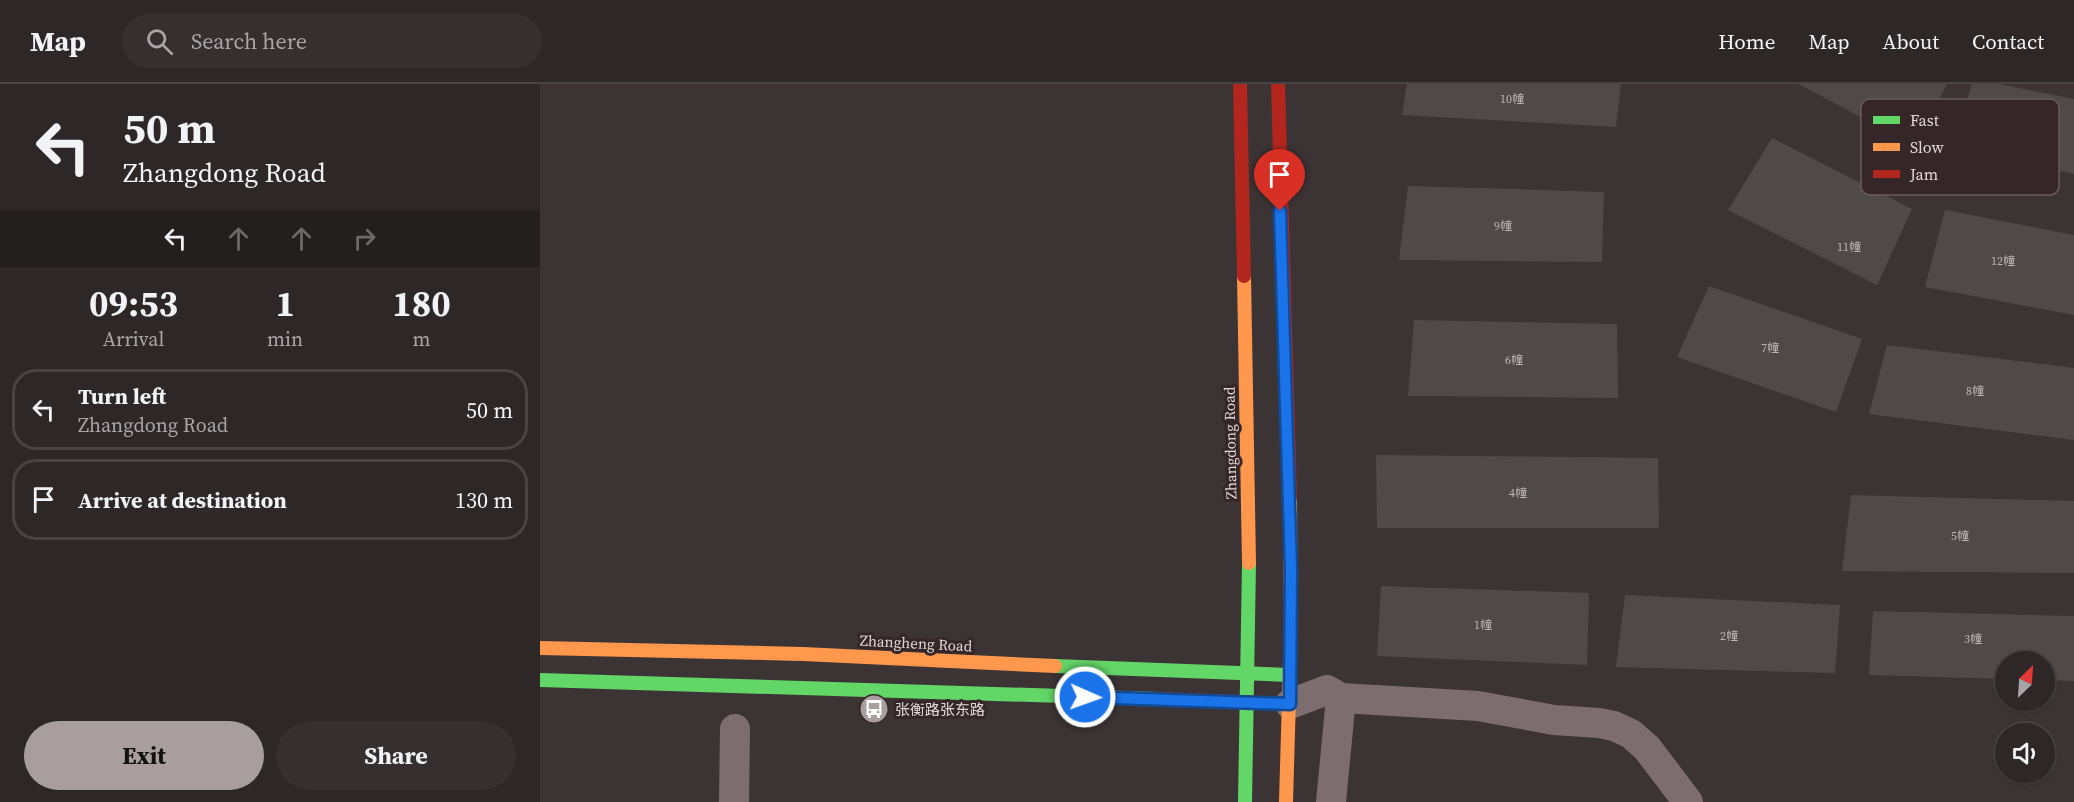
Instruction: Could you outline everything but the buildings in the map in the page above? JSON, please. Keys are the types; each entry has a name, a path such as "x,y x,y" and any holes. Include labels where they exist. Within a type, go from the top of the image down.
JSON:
{"main road":[{"name":"Zhangdong Road","path":"1240,84 1249,558 1245,802"},
{"path":"1278,84 1291,570 1286,802"},
{"name":"Zhangheng Road","path":"540,648 803,654 1248,675 1290,690"},
{"path":"540,680 875,689 1248,703 1290,690"}],"street":[{"path":"1290,690 1327,690 1341,698 1478,706 1554,720 1614,726 1631,734 1647,748 1688,802"},
{"path":"1331,802 1341,698"},
{"path":"734,802 735,729"}],"traffic: fast":[{"path":"1245,802 1249,563"},
{"path":"1055,666 1290,675"},
{"path":"540,680 1159,699"}],"traffic: slow":[{"path":"1244,276 1249,563"},
{"path":"1286,802 1291,628 1290,498"},
{"path":"540,648 803,654 1055,666"}],"traffic: jam":[{"path":"1240,84 1244,276"},
{"path":"1278,84 1290,498"},
{"path":"1159,699 1290,704"}],"place":[{"name":"张衡路张东路","path":"874,709"}],"route":[{"path":"1085,697 1290,704 1291,570 1280,211"}]}
